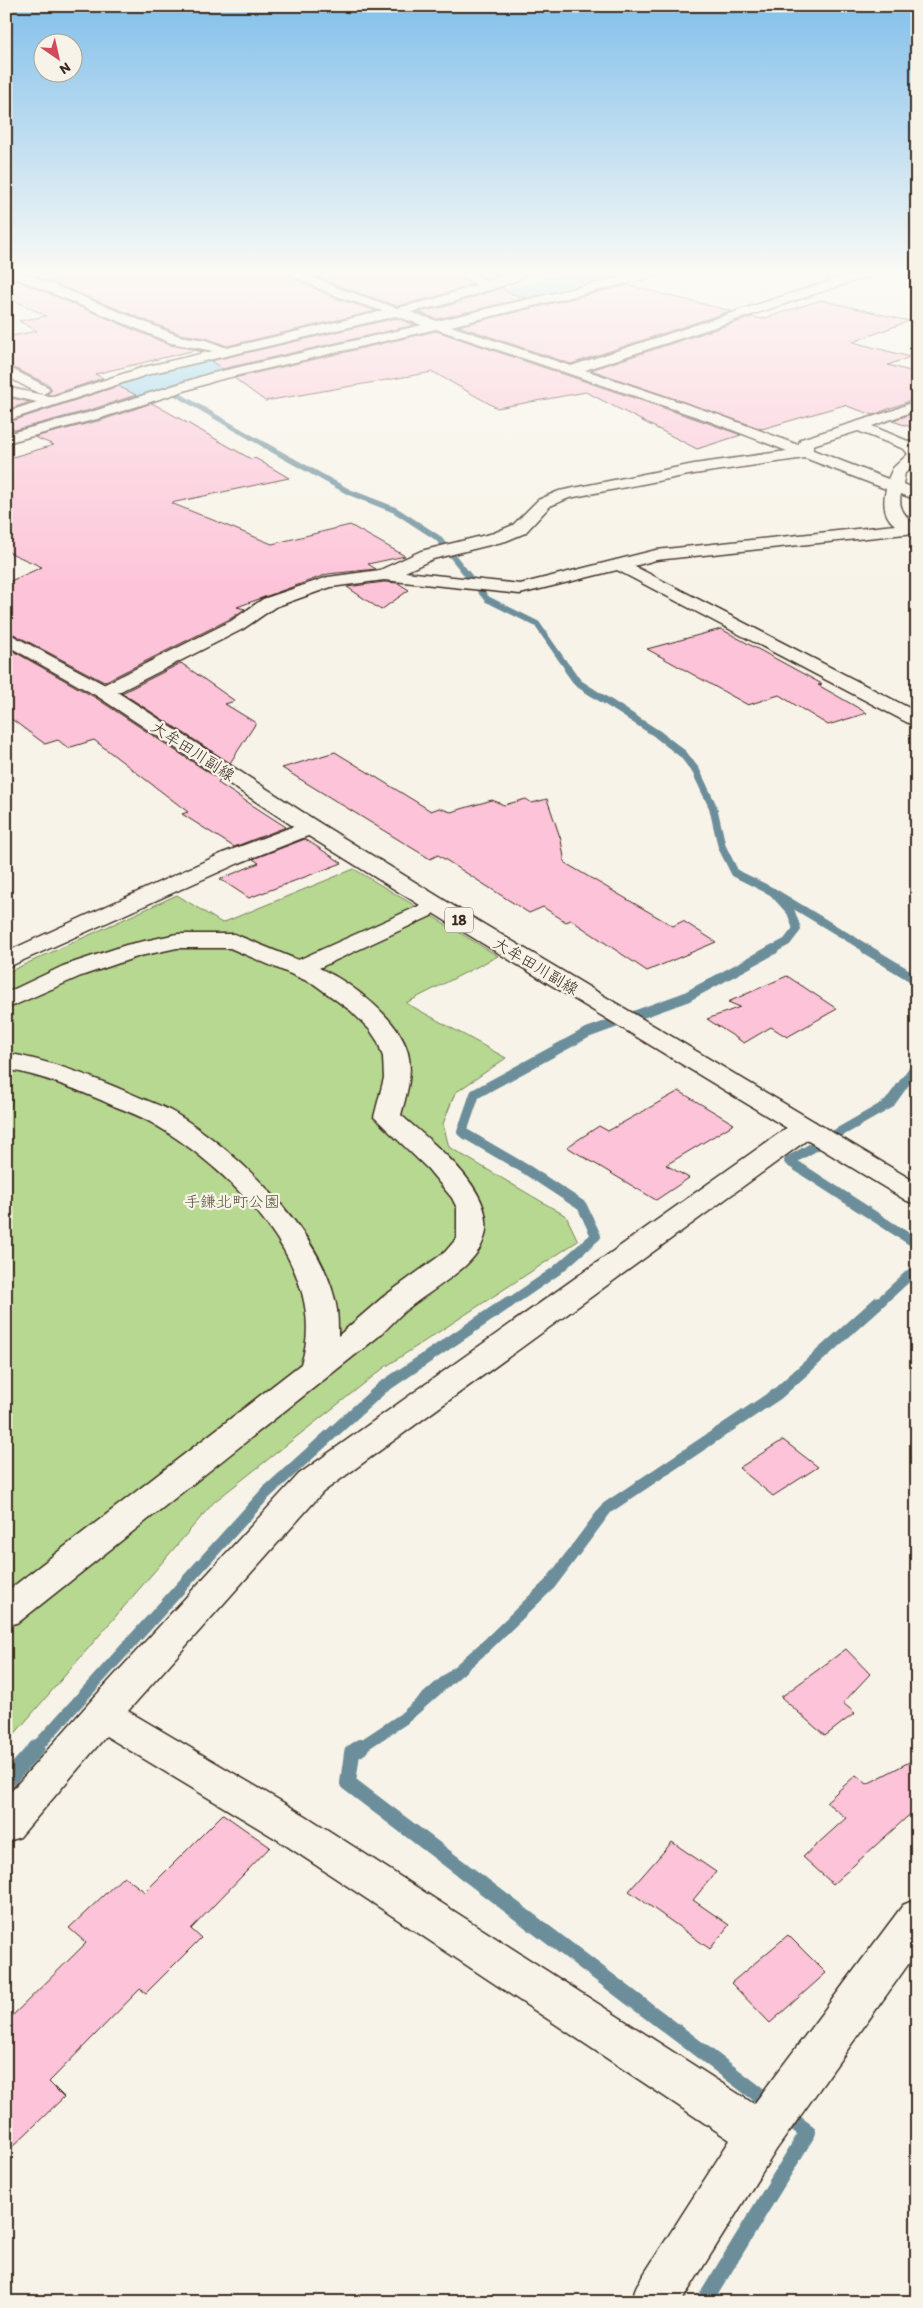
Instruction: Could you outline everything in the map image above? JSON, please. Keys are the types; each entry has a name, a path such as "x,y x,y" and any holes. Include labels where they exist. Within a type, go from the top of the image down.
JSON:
{"street":[{"path":"19,378 58,401"},
{"path":"6,417 126,378"},
{"path":"6,439 212,378"},
{"path":"604,378 714,418 805,447 897,482 917,495"},
{"path":"6,392 58,401 92,413"},
{"path":"384,574 427,555 500,537 519,528 544,503 566,494 805,447 859,426 900,413 917,404"},
{"path":"104,692 237,625 269,603 328,582 384,574 520,589 656,555 909,529 897,519 891,502 898,471 911,461 916,453 909,446 859,426"},
{"path":"897,482 917,485"},
{"path":"618,564 917,720"},
{"name":"大牟田川副線","path":"6,637 104,692 310,827 917,1195"},
{"path":"6,961 231,858 310,827"},
{"path":"300,968 423,911"},
{"path":"6,1002 72,971 134,950 178,942 234,940 300,968 335,986 380,1026 391,1042 396,1057 397,1078 387,1117 452,1178 465,1195 471,1208 472,1222 471,1240 455,1259 394,1304 368,1329 6,1612"},
{"path":"6,1061 32,1066 86,1082 162,1117 195,1138 222,1160 255,1193 283,1226 303,1255 321,1298 323,1340 315,1370"},
{"path":"6,1825 102,1714 312,1483 805,1128"},
{"path":"102,1714 292,1828 760,2134"},
{"path":"654,2302 760,2134 912,1935"}],"green space":[{"name":"手鎌北町公園","path":"354,869 498,956 406,1003 506,1058 455,1093 443,1124 449,1147 566,1216 578,1241 385,1367 214,1502 6,1744 6,973 177,895 222,923"}],"building":[{"path":"34,378 103,378 52,395 47,394 52,390 49,385"},
{"path":"235,378 400,378 265,401"},
{"path":"443,378 574,378 741,435 697,449 586,392 497,408"},
{"path":"613,378 917,378 917,398 873,415 844,405 762,429"},
{"path":"118,386 136,395 90,410 15,430 6,426 6,423"},
{"path":"6,397 30,402 6,410"},
{"path":"152,403 251,459 255,458 289,478 171,503 272,544 350,525 405,556 368,564 376,569 328,574 237,607 245,609 230,619 104,682 6,630 6,583 42,567 6,551 6,459 54,445 34,437 102,420"},
{"path":"917,412 917,429 892,421"},
{"path":"384,582 398,583 409,590 381,610 347,587"},
{"path":"721,629 822,684 818,685 867,713 828,725 779,695 748,705 647,649"},
{"path":"6,647 96,698 220,780 218,783 286,827 234,847 182,814 188,812 94,740 68,748 58,740 45,744 6,715"},
{"path":"181,663 235,701 225,704 256,723 230,763 122,693"},
{"path":"335,752 431,811 439,808 451,812 492,800 504,805 526,799 532,803 547,799 561,840 565,863 673,926 683,921 716,942 647,971 571,920 566,922 543,907 529,913 438,855 430,859 282,768"},
{"path":"305,839 342,863 249,898 220,879 259,863 253,859"},
{"path":"787,976 837,1009 787,1037 771,1027 744,1043 707,1019 740,1007 728,1002"},
{"path":"679,1091 734,1124 666,1165 689,1178 656,1200 567,1147 599,1126 608,1131"},
{"path":"783,1440 818,1467 773,1496 739,1468"},
{"path":"846,1649 870,1674 843,1703 855,1713 825,1736 781,1697"},
{"path":"917,1758 917,1808 833,1884 803,1857 846,1818 826,1802 856,1775 867,1784"},
{"path":"223,1814 270,1847 191,1929 201,1938 146,1993 140,1989 49,2082 64,2097 6,2153 6,2022 86,1943 69,1928 124,1876 145,1892"},
{"path":"672,1842 716,1872 693,1900 729,1925 710,1949 629,1891"},
{"path":"788,1935 826,1973 770,2023 731,1983"}],"waterway":[{"path":"6,427 174,378"},
{"path":"160,381 173,392 268,447"},
{"path":"266,446 349,492 395,510 438,538 487,599 537,624 569,670"},
{"path":"568,669 578,683 656,733 683,754 696,771 713,807 722,847 735,873 773,892"},
{"path":"772,950 787,942 797,929 791,912 773,892"},
{"path":"773,892 869,950"},
{"path":"508,1304 556,1271 596,1236 582,1206 527,1170 462,1132 475,1094 587,1033 686,997 774,949"},
{"path":"866,949 917,980"},
{"path":"917,1065 889,1104 789,1161 917,1244"},
{"path":"878,1304 917,1268"},
{"path":"36,1748 266,1493 382,1388 509,1302"},
{"path":"359,1748 403,1719 487,1645 550,1584 607,1508 777,1394 879,1302"},
{"path":"6,1782 37,1747"},
{"path":"361,1747 352,1753 348,1783 771,2104"},
{"path":"704,2302 808,2132 786,2116"}]}
